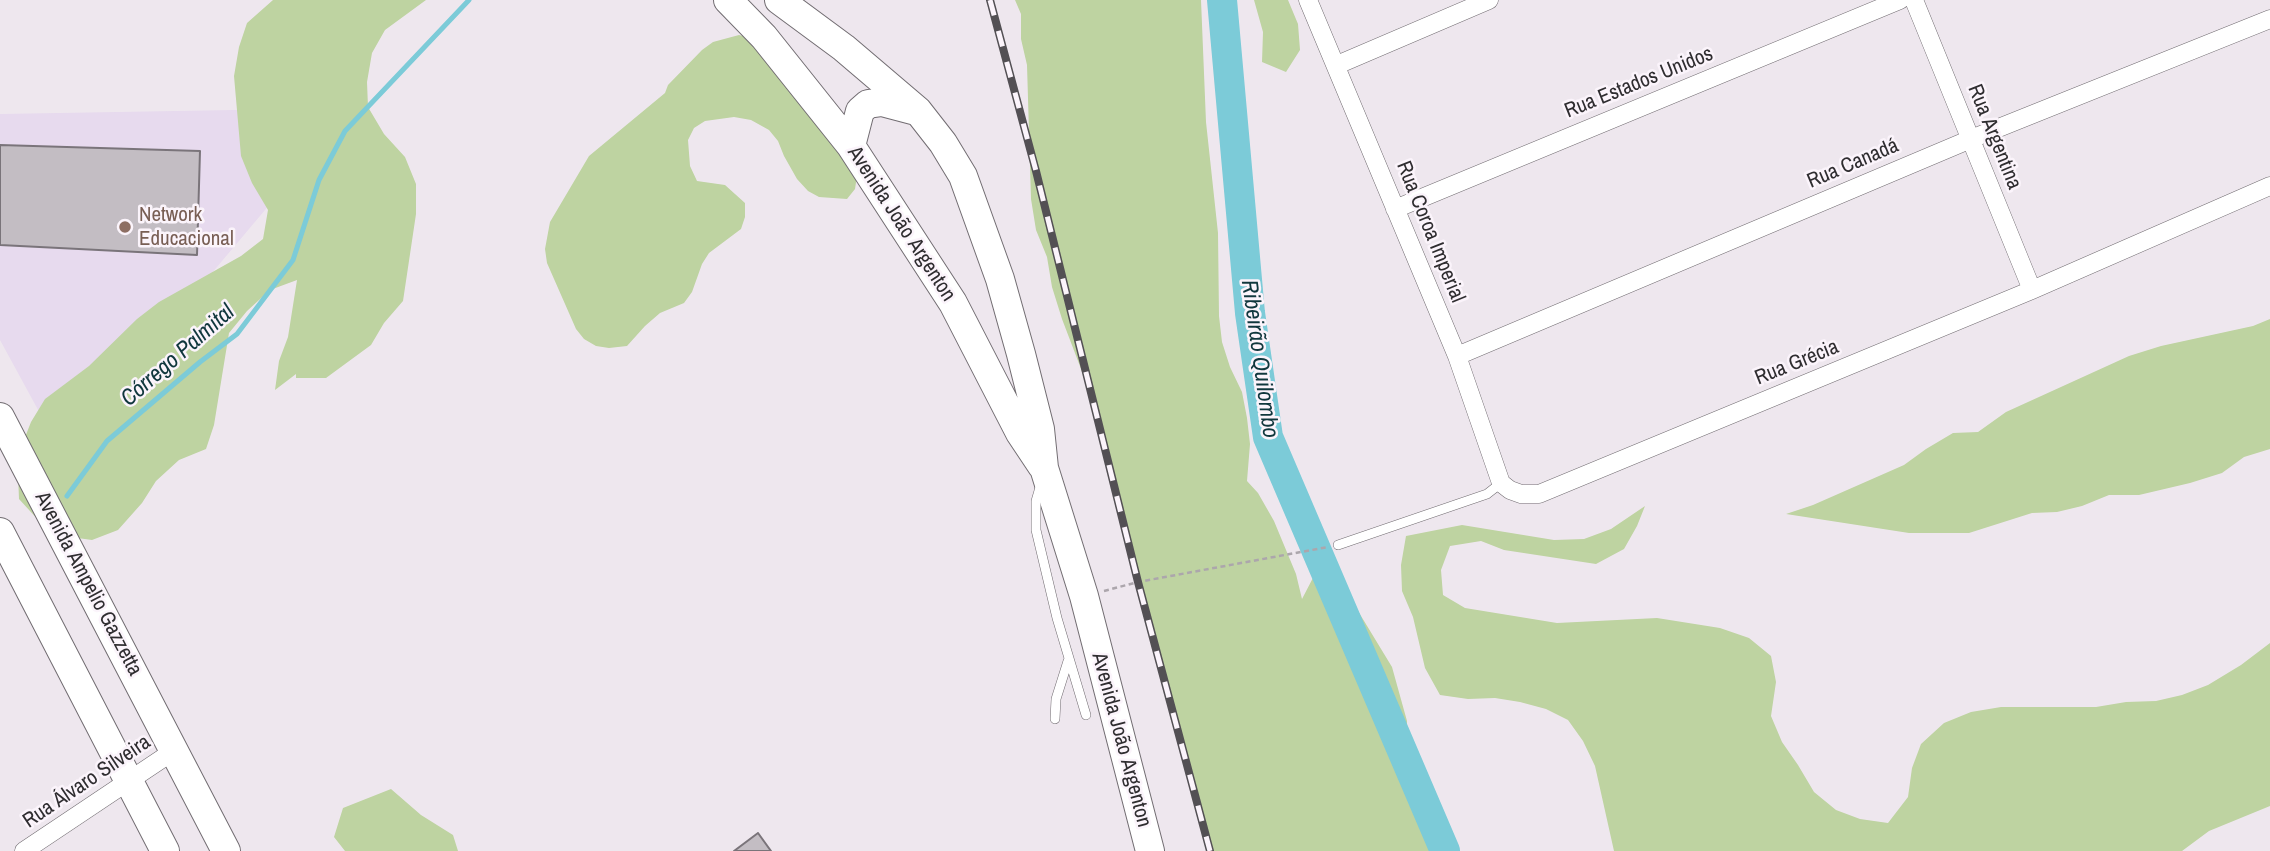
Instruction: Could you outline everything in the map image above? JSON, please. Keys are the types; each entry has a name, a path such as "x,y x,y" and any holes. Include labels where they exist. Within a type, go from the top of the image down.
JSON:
{"main road":[{"name":"Avenida João Argenton","path":"728,0 764,37 851,146 953,303 1020,433 1045,470"},
{"name":"Avenida João Argenton","path":"779,0 844,48 918,111 943,142 963,176 1000,279 1040,429 1045,470 1084,596 1150,851"},
{"path":"851,146 860,111 869,104 881,102 918,111"},
{"name":"Avenida Ampelio Gazzetta","path":"0,417 226,851"},
{"path":"0,532 165,851"}],"street":[{"name":"Rua Coroa Imperial","path":"1308,0 1457,356 1502,483"},
{"path":"1337,65 1489,0"},
{"name":"Rua Estados Unidos","path":"1395,209 1900,0"},
{"name":"Rua Argentina","path":"1914,0 2032,290"},
{"name":"Rua Canadá","path":"1457,356 1971,139 2270,19"},
{"name":"Rua Grécia","path":"1502,483 1521,494 1539,494 2032,290 2270,186"},
{"name":"Rua Álvaro Silveira","path":"24,851 175,750"}],"lane":[{"path":"1045,470 1036,501 1036,530 1068,659 1086,715"},
{"path":"1338,545 1487,494 1502,483"},
{"path":"1055,719 1056,699 1068,659"}],"path":[{"path":"1084,596 1138,582 1338,545"}],"shaded area":[{"name":"Network Educacional","path":"351,108 61,452 0,340 0,114"}],"green space":[{"path":"273,0 426,0 385,30 372,53 367,82 368,107 384,134 405,157 416,184 416,214 403,301 384,323 371,345 326,378 296,378 296,374 275,390 279,361 288,337 297,280 270,290 247,311 229,333 214,425 206,449 179,460 156,481 142,503 118,530 92,540 63,536 40,522 19,499 18,474 22,445 31,422 45,399 89,366 137,319 159,302 241,256 263,239 268,210 252,183 241,156 234,76 247,23"},
{"path":"1015,0 1201,0 1206,122 1218,233 1219,316 1222,342 1242,392 1247,418 1250,444 1247,481 1258,493 1274,521 1296,574 1302,599 1315,574 1329,574 1341,583 1392,667 1407,721 1407,764 1427,818 1447,851 1211,851 1119,497 1114,496 1094,403 1062,319 1052,287 1047,257 1036,230 1031,199 1027,65 1021,39 1021,14"},
{"path":"1254,0 1288,0 1298,24 1300,50 1286,72 1262,62 1263,32"},
{"path":"739,35 752,38 857,176 855,189 847,199 819,197 808,191 797,179 778,141 769,130 751,120 734,117 705,121 694,128 688,140 690,166 697,181 725,185 745,203 745,217 741,229 709,253 692,292 684,303 660,313 627,346 596,346 584,339 576,329 547,263 545,249 550,222 589,156 665,93 668,85 702,50 713,42"},
{"path":"2270,319 2270,449 2244,457 2222,473 2139,495 2109,495 2057,512 2032,513 1969,533 1909,533 1786,514 1904,465 1953,433 1978,432 2006,412 2129,356 2161,346 2253,326"},
{"path":"1645,506 1624,549 1596,564 1504,550 1481,541 1450,546 1441,570 1443,595 1465,608 1557,623 1657,618 1720,628 1749,638 1771,656 1776,682 1771,716 1782,742 1814,792 1836,810 1860,819 1888,823 1908,797 1912,768 1921,744 1944,723 1971,712 2001,707 2096,707 2156,701 2182,695 2208,685 2270,643 2270,806 2209,831 2182,851 1614,851 1595,766 1583,741 1568,720 1546,709 1520,702 1440,695 1425,668 1413,617 1402,591 1401,565 1406,536 1462,525 1554,540 1584,539 1611,529"},
{"path":"391,789 421,815 453,835 458,851 345,851 334,837 343,808"}],"building":[{"path":"0,145 200,151 197,255 0,245"},
{"path":"758,833 771,851 734,851"}],"waterway":[{"name":"Córrego Palmital","path":"67,496 107,441 237,334 293,260 319,180 345,131 469,0"},
{"name":"Ribeirão Quilombo","path":"1222,0 1250,313 1268,437 1445,851"}],"railway":[{"path":"990,0 1036,171 1138,582 1210,851"}],"place":[{"name":"Network Educacional","path":"125,227"}]}
